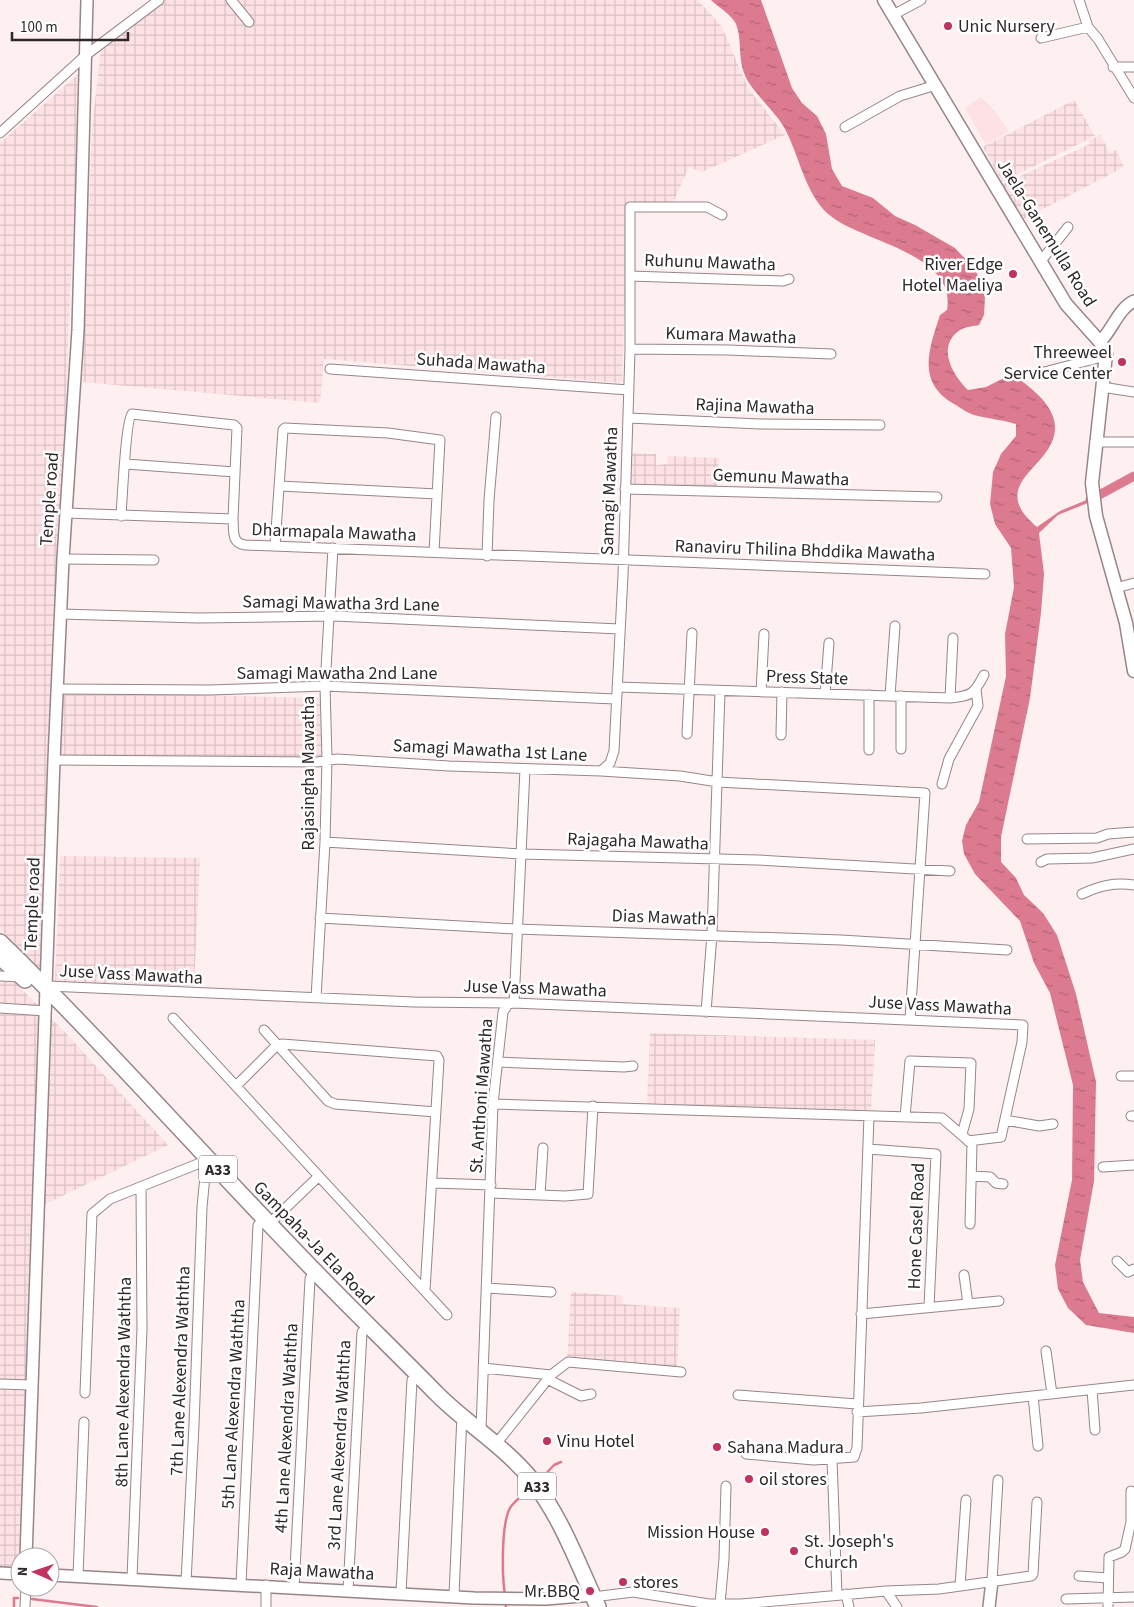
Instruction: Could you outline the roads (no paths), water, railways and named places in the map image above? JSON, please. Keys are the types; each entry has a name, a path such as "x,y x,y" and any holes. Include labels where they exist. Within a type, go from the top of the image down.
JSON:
{"highway":[{"name":"Gampaha-Ja Ela Road","path":"0,942 46,999"},
{"name":"Gampaha-Ja Ela Road","path":"0,958 46,999 206,1164 312,1275 362,1332 412,1380 438,1394"},
{"name":"Gampaha-Ja Ela Road","path":"312,1275 419,1373 438,1394 481,1430 532,1480 550,1507 594,1600"}],"main road":[{"name":"Jaela-Ganemulla Road","path":"884,0 1072,312 1100,342 1106,356"},
{"path":"1106,356 1095,442 1092,483 1093,499 1130,642 1134,671"}],"street":[{"name":"Temple road","path":"26,1547 54,760 63,559 78,330 87,0"},
{"path":"0,133 86,55 159,0"},
{"path":"231,0 249,22"},
{"path":"893,15 921,0"},
{"path":"1079,0 1088,27 1134,98"},
{"path":"1041,38 1088,27"},
{"path":"1113,67 1134,67"},
{"path":"845,127 900,96 936,85"},
{"name":"Samagi Mawatha","path":"601,771 610,763 614,751 629,390 630,206 707,207 722,215"},
{"path":"1041,261 1068,227"},
{"name":"Ruhunu Mawatha","path":"630,276 783,281 789,279"},
{"path":"1100,342 1113,326 1124,307 1134,301"},
{"name":"Kumara Mawatha","path":"630,349 718,349 831,354"},
{"path":"1044,372 1106,356"},
{"name":"Suhada Mawatha","path":"330,369 629,390"},
{"path":"1102,387 1134,392"},
{"path":"121,516 126,464 126,430 128,417 132,414 234,425 236,428 233,519"},
{"path":"487,556 489,500 496,417"},
{"name":"Rajina Mawatha","path":"628,418 760,424 880,425"},
{"path":"275,545 283,430 285,428 388,433 440,440 434,552"},
{"path":"1095,442 1134,442"},
{"path":"126,464 235,472"},
{"path":"280,486 438,494"},
{"name":"Gemunu Mawatha","path":"625,489 937,498"},
{"name":"Dharmapala Mawatha","path":"66,513 233,519 234,535 238,544 487,556 623,560"},
{"name":"Rajasingha Mawatha","path":"316,998 325,842 327,759 325,686 333,548"},
{"path":"63,559 154,560"},
{"name":"Ranaviru Thilina Bhddika Mawatha","path":"623,560 985,574"},
{"path":"1116,588 1134,583"},
{"name":"Samagi Mawatha 3rd Lane","path":"61,614 198,618 328,616 620,629"},
{"path":"890,696 895,626"},
{"path":"687,734 691,690 692,633"},
{"path":"761,692 764,634"},
{"path":"950,698 952,638"},
{"path":"825,694 829,643"},
{"path":"942,784 948,760 978,706 976,689 984,675"},
{"name":"Samagi Mawatha 2nd Lane","path":"58,689 208,690 325,686 615,699"},
{"name":"Press State","path":"617,687 950,698 968,697 976,689"},
{"path":"706,1012 712,934 720,691"},
{"path":"781,734 782,692"},
{"path":"868,695 869,750"},
{"path":"900,749 901,696"},
{"name":"Samagi Mawatha 1st Lane","path":"54,760 318,762 327,759 601,771 680,776 718,782 925,793 919,870"},
{"name":"St. Anthoni Mawatha","path":"481,1430 494,1104 503,1012 508,1004 514,1003 525,769"},
{"path":"1027,840 1097,838 1108,834 1134,832"},
{"name":"Rajagaha Mawatha","path":"325,842 522,854 714,860 950,871"},
{"path":"1041,862 1047,859 1092,858 1134,849"},
{"path":"910,1020 919,870"},
{"path":"1082,894 1099,886 1120,883 1134,885"},
{"name":"Dias Mawatha","path":"320,918 516,929 712,934 1007,950"},
{"path":"0,976 22,977"},
{"name":"Juse Vass Mawatha","path":"0,1008 46,999 316,998 414,1002 514,1003 1023,1025 1022,1042 1005,1120"},
{"path":"173,1018 447,1315"},
{"path":"264,1030 276,1046 328,1101 336,1104 436,1112"},
{"path":"236,1086 276,1046 282,1044 437,1056 439,1060 425,1291"},
{"path":"905,1117 910,1061 971,1063 969,1109 965,1138"},
{"path":"498,1062 633,1066"},
{"path":"1121,1076 1134,1076"},
{"path":"494,1104 942,1118 972,1144 970,1224"},
{"path":"432,1183 540,1195 588,1194 592,1106"},
{"path":"746,1454 832,1459 854,1457 857,1448 869,1116"},
{"path":"965,1138 998,1139 1005,1120 1039,1126 1053,1124"},
{"path":"540,1195 543,1148"},
{"name":"Hone Casel Road","path":"868,1149 936,1154 929,1307"},
{"path":"85,1393 92,1214 110,1199 206,1164"},
{"name":"7th Lane Alexendra Waththa","path":"186,1582 196,1396 202,1207 206,1164"},
{"path":"1103,1167 1134,1165"},
{"path":"264,1224 319,1176"},
{"path":"971,1176 990,1176 996,1183 1003,1184"},
{"name":"8th Lane Alexendra Waththa","path":"132,1578 142,1329 141,1187"},
{"name":"5th Lane Alexendra Waththa","path":"241,1584 264,1224"},
{"path":"1117,1261 1128,1272 1134,1269"},
{"name":"4th Lane Alexendra Waththa","path":"294,1588 312,1275"},
{"path":"964,1275 968,1304"},
{"path":"487,1288 550,1292"},
{"path":"861,1314 999,1301"},
{"name":"3rd Lane Alexendra Waththa","path":"348,1590 362,1332"},
{"path":"1046,1351 1052,1394"},
{"path":"496,1444 549,1377 568,1362 681,1372"},
{"path":"484,1368 549,1377 581,1396 591,1394"},
{"path":"401,1593 412,1380"},
{"path":"0,1384 32,1385"},
{"path":"738,1395 857,1408 921,1408 1134,1386"},
{"path":"1092,1390 1095,1430"},
{"path":"1033,1396 1038,1446"},
{"path":"454,1596 462,1415"},
{"path":"78,1576 84,1422"},
{"path":"832,1459 841,1594 849,1607"},
{"path":"989,1607 998,1480"},
{"path":"720,1604 724,1559 726,1486"},
{"path":"1108,1603 1109,1557 1125,1549 1131,1522 1131,1491"},
{"path":"960,1586 966,1500"},
{"path":"594,1600 633,1592 720,1604 792,1603 841,1594 960,1586 1031,1576 1033,1574 1037,1502"},
{"name":"Raja Mawatha","path":"60,1575 454,1596 476,1602 546,1599 594,1600"},
{"path":"1079,1576 1108,1578"},
{"path":"266,1585 266,1607"},
{"path":"886,1591 897,1607"},
{"path":"1066,1599 1108,1603 1134,1597"}],"water":[{"path":"711,0 761,0 792,88 802,103 817,116 826,134 832,169 842,186 873,198 895,216 955,248 971,265 982,281 985,297 984,315 979,325 962,329 953,337 949,344 948,352 952,369 968,390 986,387 1012,374 1041,398 1052,413 1054,421 1055,430 1051,444 1019,487 1017,499 1023,512 1037,527 1060,511 1089,499 1090,502 1058,515 1039,533 1044,574 1041,613 1030,698 1001,837 1001,862 1016,878 1024,895 1043,913 1057,935 1076,994 1096,1082 1094,1181 1080,1260 1083,1282 1099,1313 1134,1317 1134,1333 1086,1325 1068,1308 1058,1289 1055,1265 1072,1180 1073,1085 1050,993 1034,963 1020,921 975,874 964,854 962,841 966,825 979,802 1006,676 1005,634 1014,587 1011,548 995,524 990,504 993,472 1001,454 1016,436 1016,424 969,413 942,395 934,386 929,364 932,340 940,315 947,310 946,291 938,275 905,252 847,226 823,209 804,177 782,124 747,80 742,67 736,24 728,14"}],"waterway":[{"path":"1090,500 1134,476"},
{"path":"540,1480 554,1465 561,1462"},
{"path":"505,1595 503,1551 507,1516 514,1503 530,1489"},
{"path":"14,1607 14,1598 18,1598"},
{"path":"32,1599 97,1607"},
{"path":"505,1601 506,1607"}],"place":[{"name":"Unic Nursery","path":"948,26"},
{"name":"River Edge Hotel Maeliya","path":"1013,274"},
{"name":"Threeweel Service Center","path":"1122,362"},
{"name":"Vinu Hotel","path":"547,1441"},
{"name":"Sahana Madura","path":"717,1447"},
{"name":"oil stores","path":"749,1479"},
{"name":"Mission House","path":"765,1532"},
{"name":"St. Joseph's Church","path":"794,1551"},
{"name":"stores","path":"623,1582"},
{"name":"Mr.BBQ","path":"590,1591"}]}
